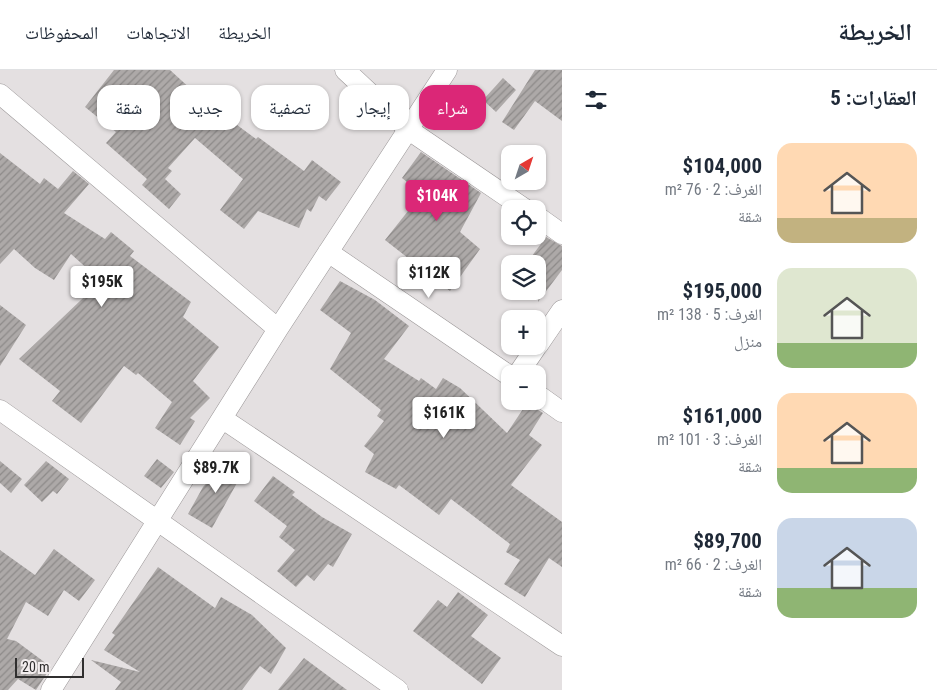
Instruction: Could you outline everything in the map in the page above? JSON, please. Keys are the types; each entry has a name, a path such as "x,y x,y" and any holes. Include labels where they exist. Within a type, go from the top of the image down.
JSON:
{"street":[{"path":"344,70 360,85"},
{"path":"51,690 278,329 447,70"},
{"path":"0,94 278,329"},
{"path":"409,130 512,200"},
{"path":"546,223 562,234"},
{"path":"328,252 501,370"},
{"path":"546,333 562,310"},
{"path":"546,401 562,412"},
{"path":"0,410 159,520 398,690"},
{"path":"223,419 562,646"}],"building":[{"path":"114,70 170,70 186,85 170,85 170,130 241,130 241,128 256,139 258,137 304,171 312,160 341,182 326,201 319,196 311,212 307,209 299,228 258,211 244,229 220,210 243,179 195,138 168,168 172,171 165,179 181,194 169,209 142,185 147,179 106,143 116,132 114,130 160,130 160,85 102,85"},
{"path":"535,70 562,70 562,121 535,101 514,130 502,122"},
{"path":"503,78 516,90 496,112 486,103 486,97"},
{"path":"97,92 97,117 85,107"},
{"path":"421,152 481,193 460,232 480,249 450,291 385,240 412,206 408,204 417,190 402,178"},
{"path":"0,153 40,184 44,178 58,189 73,171 89,184 64,213 105,239 111,232 134,251 130,256 191,302 183,317 219,347 193,381 210,398 190,418 195,421 180,445 155,428 172,402 138,373 136,375 124,366 81,423 52,401 60,391 19,359 101,281 71,254 54,280 35,268 14,249 0,264"},
{"path":"546,237 562,246 562,270 546,291 546,255 533,255 540,245 546,245"},
{"path":"340,281 375,300 409,326 384,359 419,381 421,378 436,389 443,378 460,388 507,433 522,410 538,410 543,413 529,435 542,445 511,485 562,522 562,567 549,558 525,597 504,584 520,560 506,552 510,544 451,499 439,515 399,485 396,489 365,472 374,454 364,446 384,421 377,416 381,410 330,369 351,333 320,310"},
{"path":"0,305 26,325 0,366"},
{"path":"157,459 174,472 161,488 144,476"},
{"path":"229,459 243,472 212,528 188,514 203,487"},
{"path":"0,461 22,479 11,493 0,483"},
{"path":"46,461 69,479 57,494 53,491 42,502 24,485"},
{"path":"273,476 295,492 292,495 322,517 352,534 333,567 328,564 314,581 307,575 296,587 277,571 295,550 279,537 287,526 254,501"},
{"path":"54,549 95,580 79,601 64,590 48,616 26,602 7,639 16,641 51,667 36,690 18,679 8,690 0,690 0,550 35,575"},
{"path":"158,567 215,608 221,597 252,615 286,648 271,674 260,666 242,690 115,690 121,682 91,660 140,672 104,650 115,635 112,633"},
{"path":"458,592 488,615 471,636 501,658 482,684 413,631 438,600 447,607"},
{"path":"304,658 347,690 278,690"}]}
